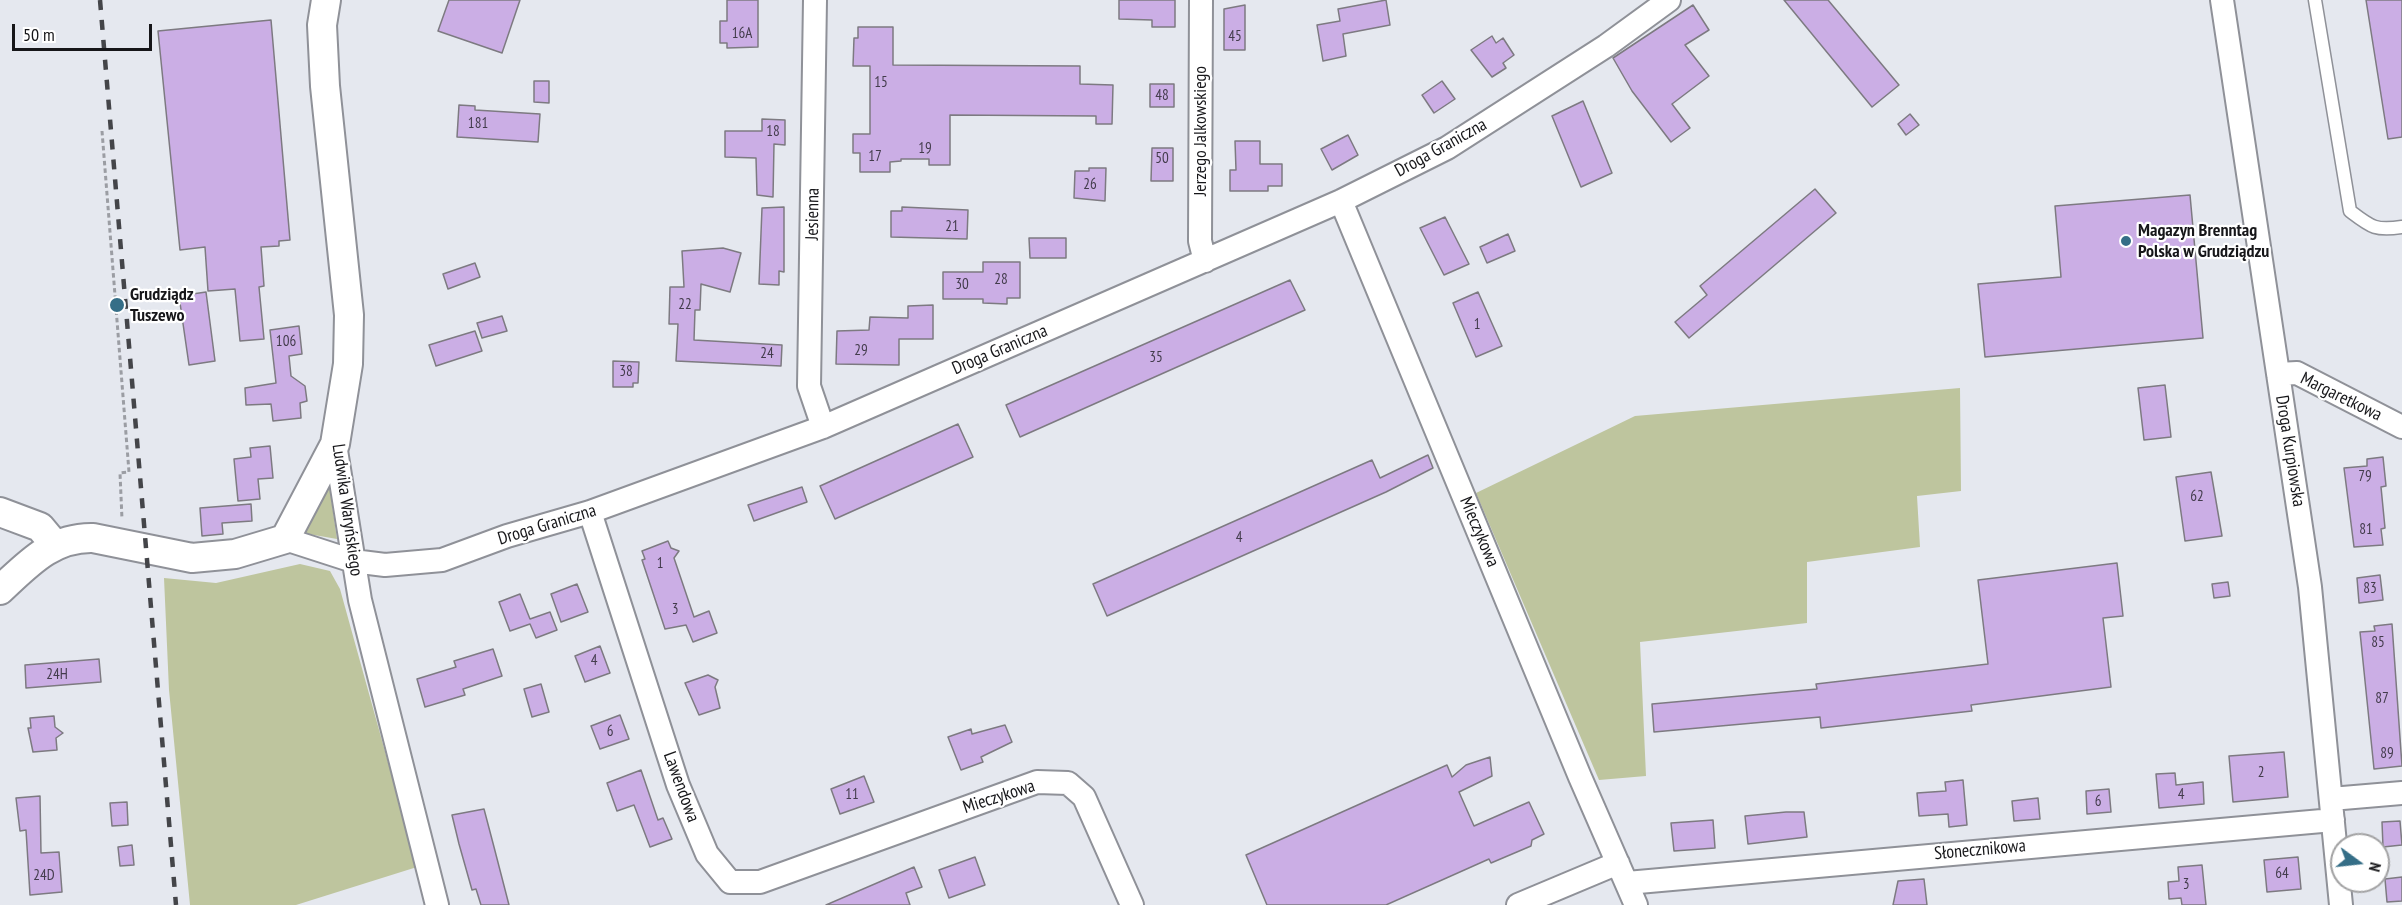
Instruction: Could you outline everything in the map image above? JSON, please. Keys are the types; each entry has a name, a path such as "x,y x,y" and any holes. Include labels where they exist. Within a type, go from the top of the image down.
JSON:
{"street":[{"name":"Ludwika Waryńskiego","path":"326,0 322,25 325,86 349,315 348,364 335,444 353,561 399,759 437,905"},
{"name":"Jesienna","path":"815,0 809,386 823,427"},
{"name":"Jerzego Jalkowskiego","path":"1201,0 1200,241 1205,261"},
{"name":"Droga Graniczna","path":"285,539 353,561 385,565 442,560 507,536 590,512 823,427 1341,201 1447,148 1606,46 1669,0"},
{"name":"Droga Kurpiowska","path":"2222,0 2310,587 2341,905"},
{"name":"Mieczykowa","path":"1341,201 1636,905"},
{"name":"Margaretkowa","path":"2278,374 2297,373 2402,427"},
{"path":"0,590 37,556 55,545 77,538 93,538 192,558 235,554 285,539 335,444"},
{"path":"0,512 40,527 55,545"},
{"name":"Lawendowa","path":"590,512 678,785 707,854 730,882 760,882 902,830"},
{"name":"Mieczykowa","path":"902,830 1037,782 1068,783 1084,797 1132,905"},
{"name":"Słonecznikowa","path":"1622,873 2332,809 2402,793"},
{"path":"1518,905 1622,873"}],"lane":[{"path":"2315,0 2350,211 2371,227 2383,230 2402,227"}],"path":[{"path":"102,131 129,472 120,473 122,523"}],"green space":[{"path":"1960,388 1961,491 1917,496 1920,547 1807,562 1807,623 1640,642 1646,776 1599,780 1476,493 1635,416"},
{"path":"328,477 337,539 297,532"},
{"path":"300,564 330,571 340,589 417,867 296,905 190,905 169,690 164,578 216,583"}],"building":[{"path":"449,0 520,0 502,53 438,31"},
{"path":"727,0 758,0 758,47 727,48 727,43 720,43 720,21 727,21"},
{"path":"1119,0 1175,0 1175,27 1152,27 1152,20 1119,19"},
{"path":"1386,0 1390,25 1343,34 1346,56 1323,61 1317,25 1340,21 1338,9"},
{"path":"1784,0 1828,0 1899,85 1872,107"},
{"path":"2366,0 2402,0 2402,137 2388,139"},
{"path":"1245,5 1245,50 1224,50 1224,9"},
{"path":"1693,5 1709,30 1685,45 1709,76 1672,104 1690,128 1671,142 1632,91 1613,58"},
{"path":"271,20 290,240 279,241 279,246 261,247 264,286 259,287 264,339 240,341 235,289 208,291 205,247 180,250 158,31"},
{"path":"858,27 893,27 893,65 1080,66 1080,84 1113,85 1112,124 1096,124 1096,116 950,115 950,165 929,165 929,159 901,159 901,161 890,162 890,172 860,172 860,153 853,153 853,134 870,134 870,66 853,66 854,38 858,38"},
{"path":"1492,36 1496,43 1503,38 1514,55 1503,63 1506,68 1492,77 1471,50"},
{"path":"534,81 549,81 549,103 534,102"},
{"path":"1442,81 1455,99 1434,113 1422,95"},
{"path":"1150,84 1174,84 1174,107 1150,107"},
{"path":"1583,101 1612,173 1581,187 1552,116"},
{"path":"459,105 475,106 475,110 540,114 538,142 457,137"},
{"path":"1910,114 1919,125 1906,135 1898,124"},
{"path":"762,119 785,120 785,145 774,144 773,197 757,195 756,158 725,157 725,131 762,131"},
{"path":"1348,135 1358,155 1332,170 1321,149"},
{"path":"1235,141 1260,141 1260,164 1282,164 1282,186 1268,186 1268,191 1230,191 1230,170 1236,170"},
{"path":"1152,148 1173,148 1173,181 1151,181"},
{"path":"1089,168 1106,168 1105,201 1074,198 1075,171 1089,171"},
{"path":"1815,189 1836,213 1689,338 1675,322 1707,295 1700,286"},
{"name":"Magazyn Brenntag Polska w Grudziądzu","path":"2190,195 2203,338 1985,357 1978,284 2061,277 2055,206"},
{"path":"784,207 784,272 779,271 779,285 759,284 762,208"},
{"path":"902,207 968,210 967,239 891,237 891,211 902,211"},
{"path":"1445,217 1469,264 1444,275 1420,228"},
{"path":"1508,234 1515,251 1487,263 1480,247"},
{"path":"1029,238 1066,238 1066,258 1030,258"},
{"path":"723,248 741,253 730,292 701,284 700,310 695,310 694,340 782,345 781,366 676,361 678,324 669,324 670,287 684,287 682,251"},
{"path":"983,262 1020,262 1020,298 1007,298 1007,304 983,303 983,299 943,299 943,272 983,272"},
{"path":"475,263 480,277 448,289 443,274"},
{"path":"1290,280 1305,310 1020,437 1006,405"},
{"path":"206,292 215,361 189,365 179,296"},
{"path":"1478,292 1502,346 1476,357 1453,303"},
{"path":"933,305 933,339 899,339 899,365 836,364 837,331 869,330 870,317 908,318 908,306"},
{"path":"502,316 507,331 482,338 477,323"},
{"path":"299,326 302,354 289,356 291,376 305,386 307,401 300,403 301,418 273,421 271,404 246,405 245,388 276,383 270,330"},
{"path":"475,331 482,351 436,366 429,345"},
{"path":"613,361 639,362 638,383 633,383 633,387 613,387"},
{"path":"2165,385 2171,437 2144,440 2138,388"},
{"path":"958,424 973,457 835,519 820,486"},
{"path":"270,446 273,478 258,479 260,499 238,501 234,459 251,457 250,448"},
{"path":"1428,455 1433,468 1386,492 1107,616 1093,584 1372,460 1380,478"},
{"path":"2383,457 2386,486 2381,487 2385,528 2381,529 2383,545 2354,547 2344,468 2367,466 2367,459"},
{"path":"2211,472 2222,536 2185,541 2176,477"},
{"path":"802,487 807,502 754,521 748,505"},
{"path":"251,504 252,521 222,523 223,534 202,536 200,508"},
{"path":"668,541 671,548 679,551 674,558 694,617 709,611 717,633 693,642 686,625 665,629 642,560 645,559 642,551"},
{"path":"2117,563 2123,616 2103,618 2111,687 1971,705 1972,711 1821,728 1820,717 1654,732 1652,704 1817,689 1816,684 1988,664 1978,580"},
{"path":"2380,575 2383,600 2359,603 2357,578"},
{"path":"2228,582 2230,596 2214,598 2212,584"},
{"path":"577,584 588,612 561,622 551,594"},
{"path":"520,594 530,619 550,612 557,630 536,638 530,624 510,631 499,602"},
{"path":"2392,624 2402,766 2374,769 2360,632 2375,631 2374,626"},
{"path":"600,646 610,673 585,682 575,656"},
{"path":"493,649 502,676 463,689 465,695 425,707 417,679 456,667 454,661"},
{"path":"99,659 101,682 26,688 25,665"},
{"path":"708,675 718,680 715,687 720,708 699,715 685,683"},
{"path":"541,684 549,712 532,717 524,689"},
{"path":"620,715 629,739 600,749 591,726"},
{"path":"54,716 55,727 63,733 56,738 57,750 33,752 28,728 31,728 30,718"},
{"path":"1005,725 1012,742 981,757 983,762 961,770 948,737 971,729 972,734"},
{"path":"2284,752 2288,797 2233,802 2229,756"},
{"path":"1490,757 1492,776 1459,792 1474,826 1529,802 1544,834 1532,840 1531,846 1491,863 1489,859 1386,905 1267,905 1246,855 1447,765 1452,777 1466,765"},
{"path":"641,770 658,820 663,818 672,839 650,847 634,805 617,811 607,783"},
{"path":"2175,773 2176,785 2203,782 2204,804 2159,808 2156,774"},
{"path":"864,776 874,802 840,814 831,789"},
{"path":"1963,780 1967,825 1949,827 1948,814 1919,816 1917,793 1946,791 1945,782"},
{"path":"2109,789 2111,812 2087,814 2086,791"},
{"path":"40,796 41,853 59,852 62,892 30,895 26,830 20,831 16,798"},
{"path":"2038,798 2040,819 2014,821 2012,801"},
{"path":"127,802 128,825 112,826 110,803"},
{"path":"484,809 509,905 481,905 476,889 472,890 459,844 452,815"},
{"path":"1804,812 1807,837 1748,844 1745,816"},
{"path":"1713,820 1715,848 1674,851 1671,823"},
{"path":"2400,821 2402,845 2390,846 2390,833 2382,833 2382,822"},
{"path":"132,845 134,865 120,866 118,847"},
{"path":"975,857 985,885 949,898 939,870"},
{"path":"2298,857 2301,889 2267,892 2264,860"},
{"path":"2202,865 2206,905 2182,905 2181,898 2169,899 2168,882 2179,881 2178,867"},
{"path":"914,867 922,887 906,893 910,905 826,905"},
{"path":"2402,877 2402,901 2387,902 2386,893 2390,893 2390,878"},
{"path":"1924,879 1927,905 1893,905 1898,881"}],"railway":[{"path":"100,0 176,905"}],"place":[{"name":"Magazyn Brenntag Polska w Grudziądzu","path":"2126,241"},
{"name":"Grudziądz Tuszewo","path":"117,305"}]}
